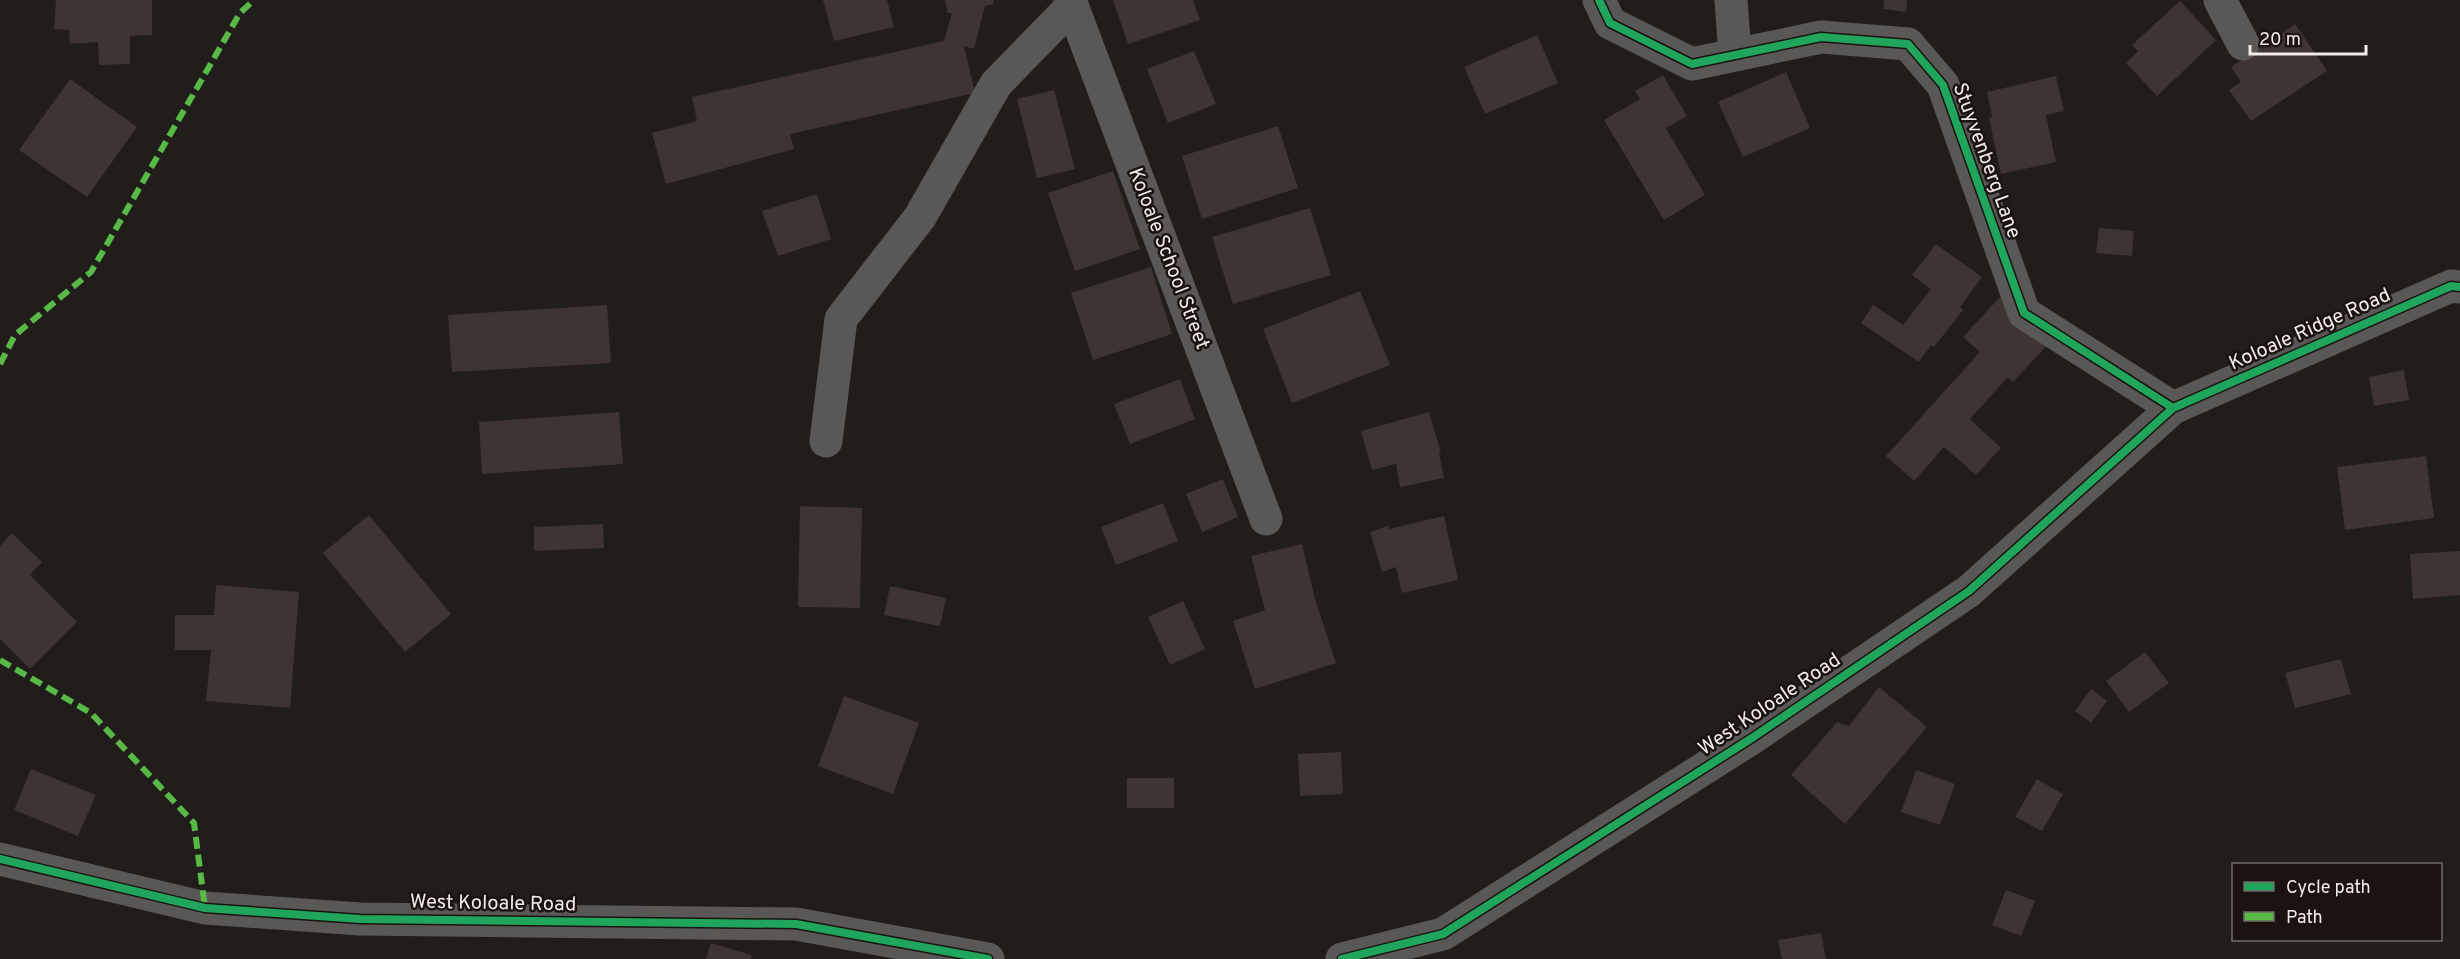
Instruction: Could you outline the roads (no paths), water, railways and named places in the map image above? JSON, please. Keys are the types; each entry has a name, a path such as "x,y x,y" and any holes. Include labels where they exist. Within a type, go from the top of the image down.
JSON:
{"street":[{"name":"Stuyvenberg Lane","path":"1599,0 1610,23 1692,64 1821,37 1908,44 1942,85 2024,313 2173,408"},
{"path":"1731,0 1735,55"},
{"path":"2220,0 2243,44"},
{"path":"826,441 841,320 920,217 996,84 1071,3"},
{"name":"Koloale School Street","path":"1071,3 1266,519"},
{"name":"Koloale Ridge Road","path":"2173,408 2451,286 2460,287"},
{"name":"West Koloale Road","path":"1342,959 1443,934 1752,738 1969,591 2173,408"},
{"name":"West Koloale Road","path":"0,859 205,908 360,919 796,924 988,959"}]}
